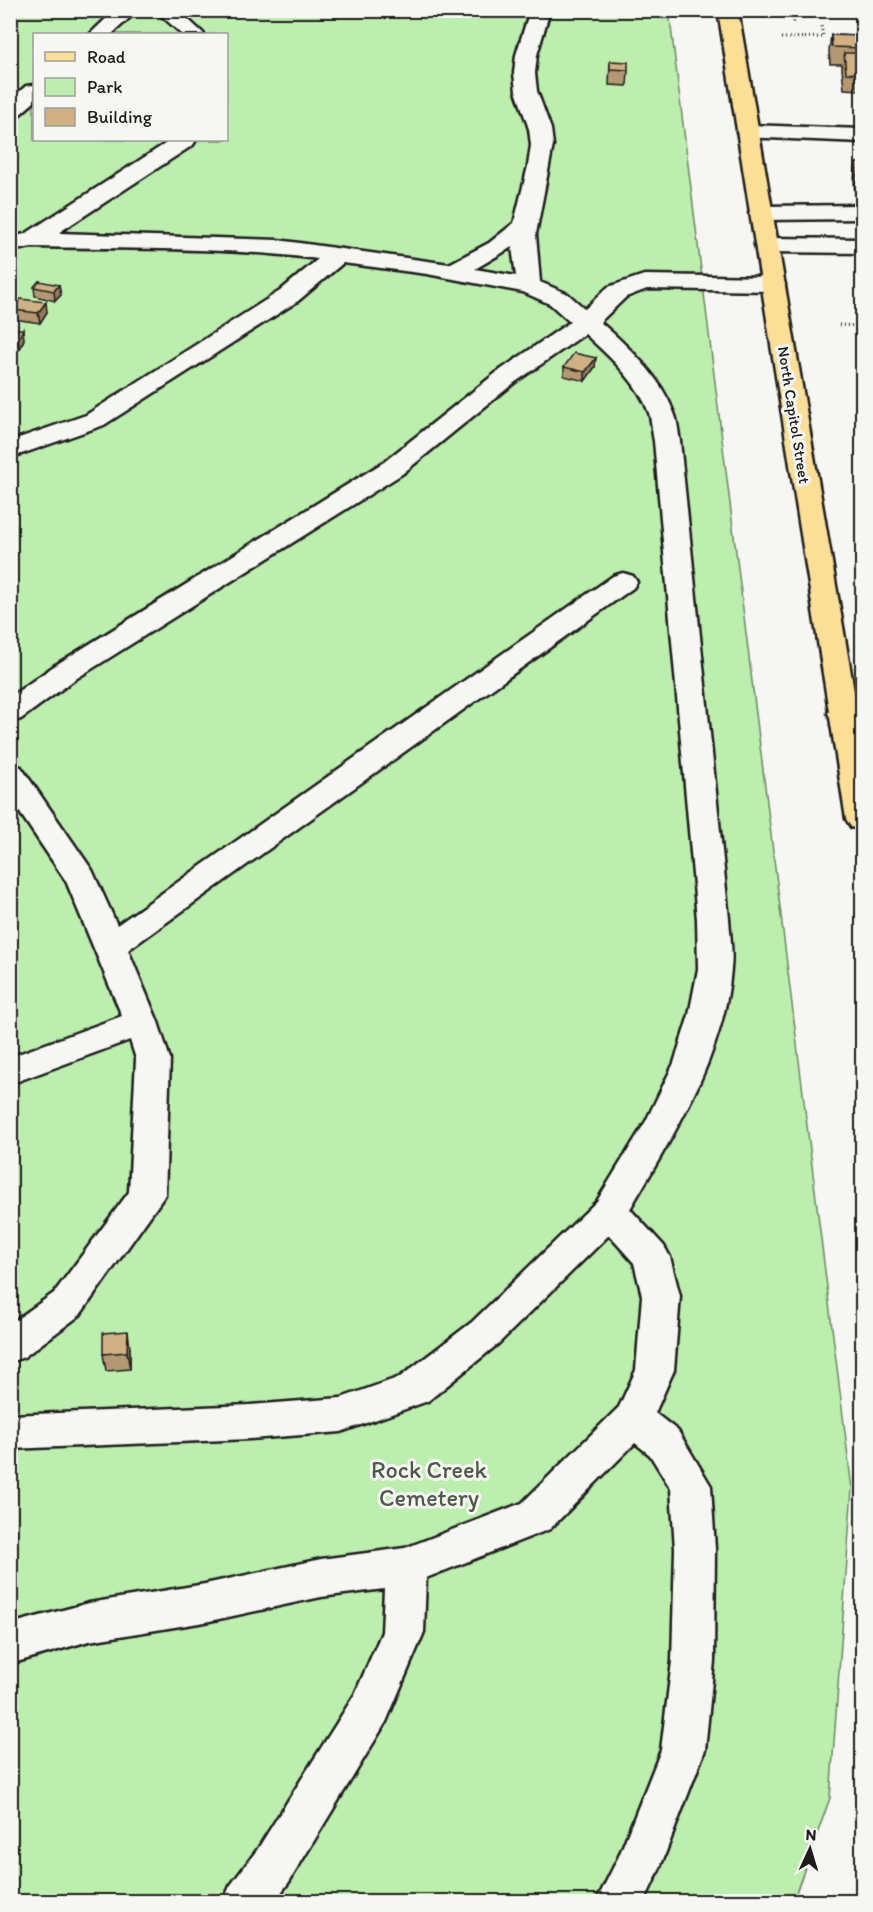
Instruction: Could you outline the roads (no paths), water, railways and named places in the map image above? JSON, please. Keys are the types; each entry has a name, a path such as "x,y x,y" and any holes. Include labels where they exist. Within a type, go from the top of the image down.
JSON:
{"main road":[{"name":"North Capitol Street","path":"728,10 766,245 853,713 862,819"}],"lane":[{"path":"101,33 128,10"},
{"path":"165,10 193,33"},
{"path":"529,286 524,253 525,226 541,165 542,141 540,125 525,83 526,52 540,10"},
{"path":"10,111 33,92"},
{"path":"748,132 862,136"},
{"path":"21,242 141,171 184,141"},
{"path":"761,213 862,212"},
{"path":"451,272 497,248 525,226"},
{"path":"10,1432 250,1422 340,1415 414,1389 485,1333 610,1211 660,1127 691,1063 706,1016 715,969 713,919 668,453 662,414 649,388 615,348 559,299 529,286 451,272 278,247 195,243 21,242"},
{"path":"766,245 862,246"},
{"path":"10,450 95,420 289,296 338,255"},
{"path":"10,712 64,673 393,468 505,378 585,323 617,292 644,282 773,284"},
{"path":"110,947 623,582"},
{"path":"10,774 81,878 141,1022 153,1059 147,1195 67,1304 10,1346"},
{"path":"10,1071 141,1022"},
{"path":"10,1644 89,1622 205,1603 321,1578 406,1567 536,1516 633,1419 655,1370 661,1296 651,1257 610,1211"},
{"path":"619,1902 636,1870 683,1750 693,1661 695,1549 691,1486 664,1443 633,1419"},
{"path":"246,1902 273,1866 371,1708 403,1632 406,1567"}],"park label":[{"name":"Rock Creek Cemetery","path":"429,1483"}]}
